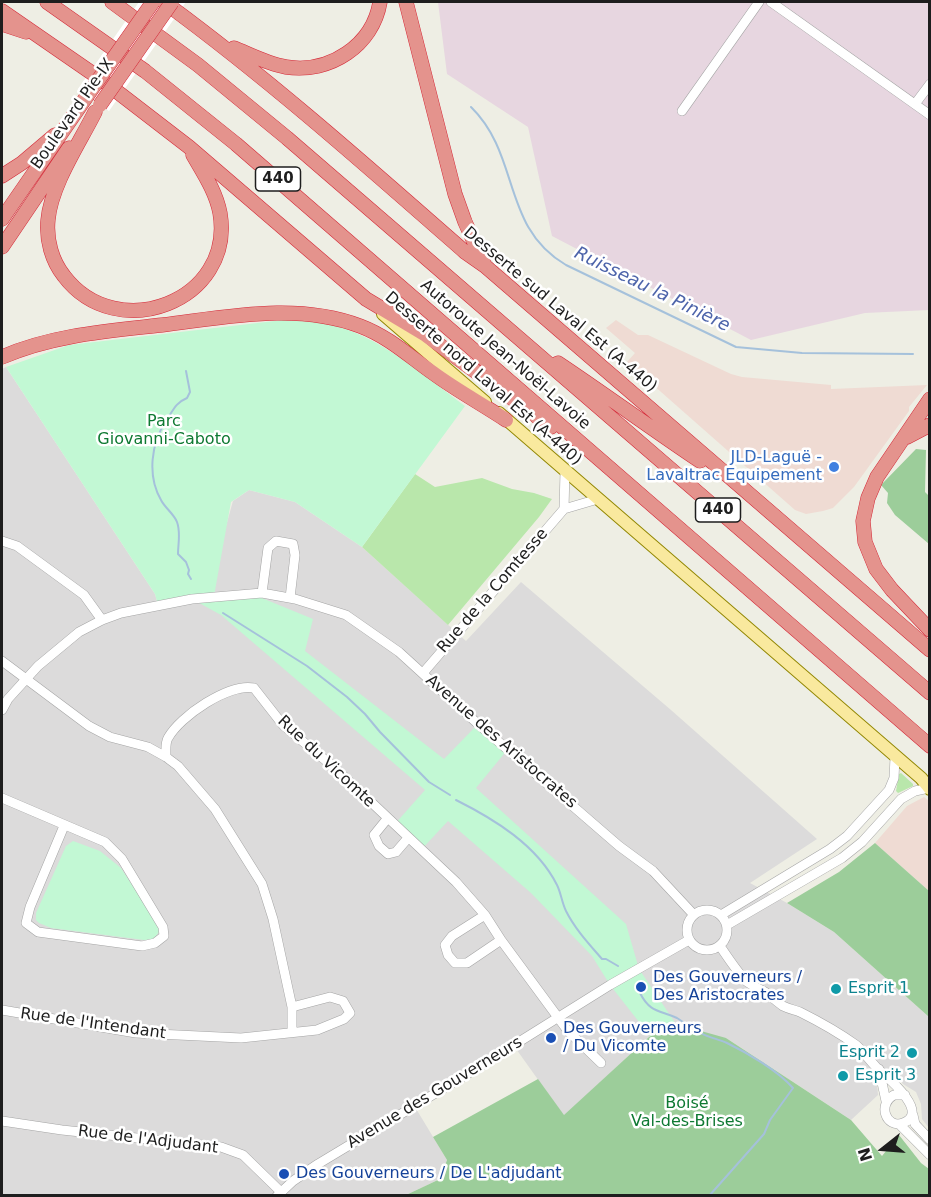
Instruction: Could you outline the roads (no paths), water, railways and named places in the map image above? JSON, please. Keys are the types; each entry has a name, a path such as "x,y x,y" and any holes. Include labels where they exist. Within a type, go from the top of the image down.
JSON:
{"highway":[{"name":"Autoroute Jean-Noël-Lavoie","path":"48,2 138,66 236,144 930,746"},
{"name":"Autoroute Jean-Noël-Lavoie","path":"112,2 191,59 254,111 930,693"},
{"name":"Boulevard Pie-IX","path":"2,219 153,2"},
{"name":"Desserte sud Laval Est (A-440)","path":"164,2 217,41 307,115 465,252 486,266 930,650"},
{"name":"Boulevard Pie-IX","path":"2,245 172,2"},
{"path":"217,41 280,66 300,68 321,66 341,57 363,39 375,20 380,2"},
{"path":"406,2 455,194 465,222 486,266"},
{"name":"Desserte nord Laval Est (A-440)","path":"2,11 116,91 189,147 366,299"},
{"path":"2,24 39,36"},
{"path":"98,108 56,191 48,225 50,246 60,270 77,291 104,307 132,311 166,305 191,290 209,269 219,244 220,215 213,190 189,147"},
{"path":"2,176 22,163 66,126"},
{"path":"366,299 426,335 616,475"},
{"path":"2,357 32,345 71,336 282,312 316,314 349,322 383,337 433,374 506,420"},
{"path":"505,327 616,402 648,427 744,490"},
{"path":"930,399 881,471 871,490 864,514 864,536 870,556 880,574 930,630"},
{"path":"905,438 930,425"}],"main road":[{"name":"Desserte nord Laval Est (A-440)","path":"366,299 921,778 929,789"}],"street":[{"path":"682,111 759,2"},
{"path":"771,2 930,115"},
{"path":"915,104 930,84"},
{"path":"565,471 564,509 598,499"},
{"name":"Rue de la Comtesse","path":"423,673 564,509"},
{"path":"262,593 268,548 276,541 287,542 293,544 296,555 290,598"},
{"path":"2,542 17,546 84,594 102,620"},
{"name":"Avenue des Aristocrates","path":"2,710 5,696 79,632 102,620 121,613 192,599 262,593 290,598 345,615 399,652 619,846 653,871 694,915"},
{"path":"2,661 89,726 111,737 148,747 166,757 178,766 215,809 262,884 273,919 292,1007 292,1032"},
{"name":"Rue du Vicomte","path":"166,757 166,740 183,718 227,693 246,686 254,688 283,725 336,770 456,882 485,915 568,1031 601,1063"},
{"path":"721,915 848,836 889,790 894,778 895,757"},
{"path":"727,925 851,852 901,799 915,791 929,789"},
{"path":"2,798 105,842 122,859 163,927 164,936 155,943 142,946 38,932 26,923 30,907 64,825"},
{"name":"Rue du Vicomte","path":"387,819 374,835 379,846 388,854 396,852 408,838"},
{"path":"707,910 721,915 727,925 727,937 720,946 703,951 695,947 689,940 687,928 694,915 707,910"},
{"path":"485,915 452,936 445,945 448,956 455,963 467,963 501,940"},
{"name":"Avenue des Gouverneurs","path":"279,1193 318,1164 610,985 689,940"},
{"path":"720,946 746,981 784,1006 844,1036 863,1051 912,1103 915,1124 930,1140"},
{"name":"Rue de l'Intendant","path":"2,1010 136,1033 241,1038 317,1030 344,1019 350,1012 343,1000 330,997 292,1007"},
{"path":"879,1070 885,1088 884,1111 886,1115 892,1122 899,1124 930,1155"},
{"path":"886,1101 894,1095 905,1095"},
{"path":"899,1124 906,1122 913,1115"},
{"name":"Rue de l'Adjudant","path":"2,1120 62,1130 221,1147 243,1155 279,1193"}],"waterway":[{"name":"Ruisseau la Pinière","path":"471,107 487,126 498,147 521,211 531,231 545,249 566,265 736,347 802,353 913,354"},
{"path":"186,371 190,392 187,398 175,408 161,430 154,449 152,470 161,500 177,522 178,554 186,562 191,579"},
{"path":"223,613 307,666 347,697 429,782 450,795"},
{"path":"456,800 499,825 538,858 557,885 566,911 578,930 602,959 618,966"},
{"path":"640,993 652,1008 677,1018 704,1035 744,1052 771,1069 793,1088 770,1120 764,1134 709,1196"}],"place":[{"name":"JLD-Laguë - Lavaltrac Equipement","path":"834,467"},
{"name":"Des Gouverneurs / Des Aristocrates","path":"641,987"},
{"name":"Esprit 1","path":"836,989"},
{"name":"Des Gouverneurs / Du Vicomte","path":"551,1038"},
{"name":"Esprit 2","path":"912,1053"},
{"name":"Esprit 3","path":"843,1076"},
{"name":"Des Gouverneurs / De L'adjudant","path":"284,1174"}],"park label":[{"name":"Parc Giovanni-Caboto","path":"164,431"},
{"name":"Boisé Val-des-Brises","path":"687,1113"}]}
